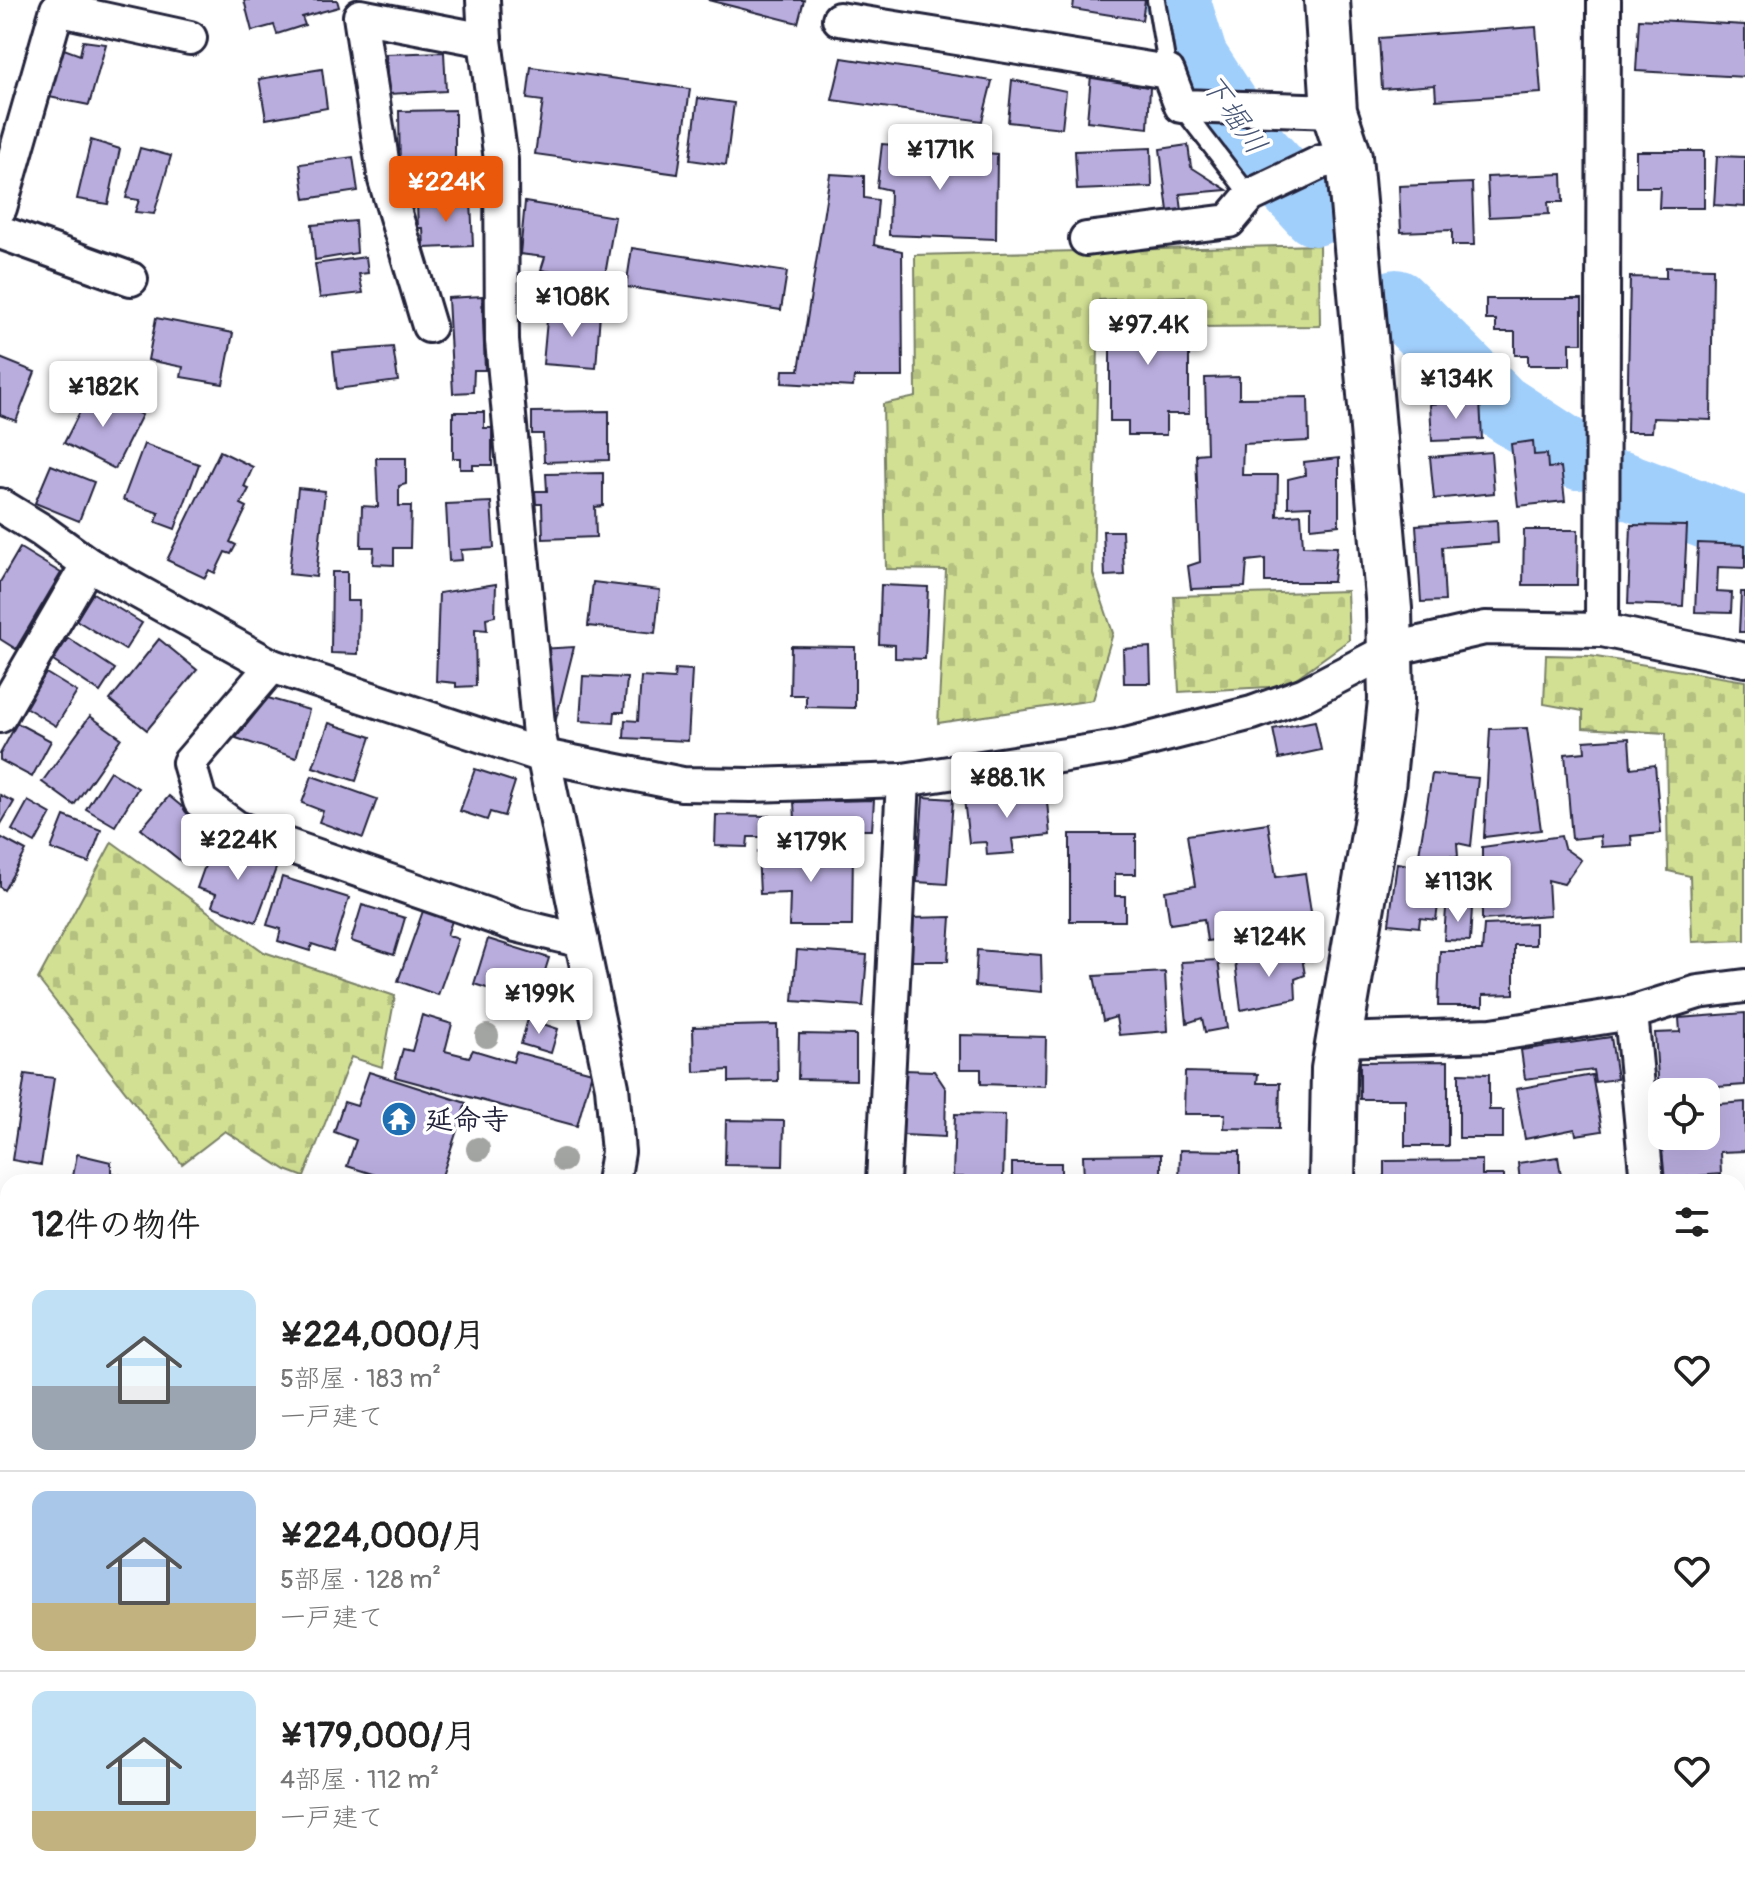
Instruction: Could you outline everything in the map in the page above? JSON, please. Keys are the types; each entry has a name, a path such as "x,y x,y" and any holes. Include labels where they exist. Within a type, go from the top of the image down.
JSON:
{"street":[{"path":"483,0 485,40 501,160 502,341 543,756 612,1087 618,1152 614,1174"},
{"path":"1327,0 1335,160 1389,609 1391,700 1382,788 1334,1069 1332,1174"},
{"path":"1602,630 1604,0"},
{"path":"429,326 385,180 358,8 485,40"},
{"path":"0,208 57,9 190,38"},
{"path":"839,19 1168,72 1181,106 1334,111"},
{"path":"1086,239 1229,221 1250,196 1335,160"},
{"path":"0,232 131,279"},
{"path":"0,505 88,564 272,666 543,756 682,784 903,780 1118,747 1252,713 1305,694 1389,650 1485,628 1602,630 1745,660"},
{"path":"0,716 88,564"},
{"path":"272,666 189,763 200,801 237,828 516,925 582,941"},
{"path":"883,1174 903,780"},
{"path":"1339,1040 1492,1035 1631,1013 1698,992 1745,986"},
{"path":"1631,1013 1646,1174"}],"lane":[{"path":"1156,0 1168,72"},
{"path":"1181,106 1250,196"}],"green space":[{"path":"1319,245 1320,326 1193,327 1185,296 1099,300 1093,574 1113,633 1093,700 938,723 946,570 886,569 883,404 916,397 915,255"},
{"path":"1347,591 1349,640 1285,686 1179,692 1174,596"},
{"path":"1546,655 1590,656 1745,681 1745,940 1692,942 1690,876 1668,871 1666,733 1583,728 1583,711 1544,704"},
{"path":"112,842 264,952 395,996 382,1067 351,1057 305,1174 296,1174 225,1131 182,1164 38,979"}],"building":[{"path":"244,0 337,0 339,7 302,17 305,25 277,34 274,25 252,31"},
{"path":"708,0 804,0 798,23"},
{"path":"1074,0 1145,0 1142,20 1073,9"},
{"path":"1639,19 1745,25 1745,77 1636,71"},
{"path":"1536,27 1541,93 1436,100 1435,85 1382,89 1379,38"},
{"path":"83,41 106,44 89,105 49,97 64,49 80,55"},
{"path":"444,52 446,91 388,94 386,54"},
{"path":"842,58 992,81 982,121 832,100"},
{"path":"531,67 690,89 678,174 535,154 543,101 527,99"},
{"path":"322,69 327,108 266,119 259,79"},
{"path":"1091,75 1137,78 1137,85 1150,87 1148,128 1087,121"},
{"path":"1012,80 1066,91 1062,128 1008,122"},
{"path":"698,98 734,103 726,165 690,160"},
{"path":"455,110 455,172 400,172 399,111"},
{"path":"91,140 120,149 108,204 77,199"},
{"path":"882,144 997,154 996,239 889,235 890,190 877,187"},
{"path":"1188,145 1191,167 1227,190 1180,194 1182,211 1168,211 1160,149"},
{"path":"140,148 171,156 154,214 135,212 139,200 126,198"},
{"path":"1151,148 1152,187 1077,190 1075,151"},
{"path":"1636,151 1704,151 1704,208 1659,208 1660,187 1636,187"},
{"path":"1717,156 1745,157 1745,207 1714,205"},
{"path":"353,157 358,191 305,199 300,164"},
{"path":"830,174 864,176 864,198 878,200 874,245 902,251 903,377 854,377 853,387 782,383 783,370 799,370"},
{"path":"1562,174 1563,202 1548,202 1549,214 1489,217 1487,177"},
{"path":"1472,183 1474,245 1452,245 1452,230 1401,232 1399,186"},
{"path":"471,201 473,246 424,248 423,228 418,228 417,204"},
{"path":"525,202 615,217 604,281 541,270 545,257 520,254"},
{"path":"355,221 357,253 315,260 312,225"},
{"path":"632,248 787,272 781,310 626,287"},
{"path":"366,257 368,273 359,274 363,293 320,298 315,264"},
{"path":"1666,267 1713,268 1711,420 1653,418 1652,432 1627,432 1630,277 1666,278"},
{"path":"482,296 485,370 474,370 473,392 453,393 448,298"},
{"path":"1486,299 1582,299 1582,343 1570,343 1570,365 1528,365 1528,355 1515,355 1515,332 1496,332 1496,320 1486,320"},
{"path":"1110,306 1183,306 1183,333 1189,331 1189,414 1166,414 1166,435 1128,435 1128,421 1110,421"},
{"path":"548,309 600,313 596,368 543,364"},
{"path":"156,318 233,333 223,384 181,377 183,367 148,360"},
{"path":"393,347 398,381 337,389 333,352"},
{"path":"1403,356 1422,356 1422,364 1436,363 1436,397 1404,397"},
{"path":"0,358 35,372 16,421 0,415"},
{"path":"1239,377 1239,398 1308,397 1309,441 1243,444 1242,475 1278,475 1277,516 1301,514 1303,546 1337,547 1333,582 1265,582 1265,559 1247,561 1245,587 1191,589 1188,566 1200,562 1196,454 1207,453 1205,378"},
{"path":"91,390 142,415 115,469 64,443"},
{"path":"1480,401 1482,439 1432,441 1430,404"},
{"path":"609,411 609,460 544,462 543,434 532,434 532,412"},
{"path":"453,412 484,412 484,428 492,428 492,465 460,469 460,458 453,458"},
{"path":"1533,441 1534,455 1547,454 1548,468 1561,467 1565,501 1518,506 1511,444"},
{"path":"144,444 199,464 175,529 156,522 159,513 123,500"},
{"path":"220,451 253,467 244,487 249,489 241,504 247,507 230,542 236,545 231,554 225,552 215,573 209,570 205,578 167,560"},
{"path":"1491,452 1494,493 1434,499 1430,457"},
{"path":"376,458 406,458 406,484 399,486 399,506 411,506 410,548 394,548 394,565 373,564 374,547 361,547 362,506 378,507"},
{"path":"1339,458 1339,525 1311,528 1311,506 1288,507 1288,479 1305,475 1304,462"},
{"path":"51,465 94,482 79,521 35,503"},
{"path":"603,473 603,506 595,507 596,537 543,539 542,504 536,504 535,491 547,491 546,474"},
{"path":"298,488 325,491 316,577 289,574"},
{"path":"491,502 494,548 461,550 462,560 449,561 446,504"},
{"path":"1497,520 1498,543 1442,547 1445,601 1421,602 1416,525"},
{"path":"1631,525 1687,526 1683,606 1628,604"},
{"path":"1524,530 1578,530 1577,585 1523,585"},
{"path":"1103,531 1122,531 1124,575 1105,576"},
{"path":"1698,543 1745,545 1745,568 1718,567 1717,592 1732,593 1731,613 1695,612"},
{"path":"20,548 61,573 16,649 0,639 0,582"},
{"path":"332,572 347,572 347,601 359,601 358,654 331,653"},
{"path":"593,582 660,590 655,633 588,626"},
{"path":"496,584 495,616 486,618 487,630 475,629 476,686 456,687 456,683 436,681 439,593"},
{"path":"881,585 928,587 925,659 895,658 895,645 879,644"},
{"path":"1741,592 1745,592 1745,632 1739,632"},
{"path":"93,593 142,623 125,650 76,620"},
{"path":"68,638 115,669 100,692 53,661"},
{"path":"159,639 197,670 147,730 110,700"},
{"path":"791,646 855,647 855,708 806,707 806,695 790,695"},
{"path":"574,647 555,723 544,723 540,649"},
{"path":"1150,647 1151,683 1124,683 1123,649"},
{"path":"675,669 692,670 688,741 624,738 625,720 638,721 641,677 674,679"},
{"path":"46,673 77,692 56,726 25,707"},
{"path":"583,676 627,678 624,712 615,712 614,723 580,721"},
{"path":"268,698 309,710 296,758 236,738"},
{"path":"90,716 121,738 74,805 42,782"},
{"path":"1315,721 1321,750 1279,759 1273,729"},
{"path":"17,723 51,741 32,777 0,760 0,754"},
{"path":"329,723 371,737 356,781 313,767"},
{"path":"1527,728 1541,830 1484,837 1490,729"},
{"path":"1629,738 1631,768 1655,765 1661,833 1631,836 1632,845 1601,847 1600,836 1572,839 1565,754 1585,752 1584,741"},
{"path":"475,769 515,782 504,816 490,812 487,820 460,811"},
{"path":"110,771 138,788 115,826 86,809"},
{"path":"1432,774 1478,778 1471,846 1457,843 1458,857 1419,854"},
{"path":"312,776 377,799 363,838 319,822 323,811 302,803"},
{"path":"1046,790 1050,835 1012,839 1014,853 987,855 986,842 969,843 964,799"},
{"path":"0,795 14,802 1,824 0,823"},
{"path":"169,796 209,829 182,862 141,829"},
{"path":"923,797 953,799 947,884 917,882"},
{"path":"874,800 872,830 832,830 831,837 796,837 794,802"},
{"path":"28,801 51,814 35,843 12,830"},
{"path":"716,815 769,816 768,837 748,837 747,847 715,846"},
{"path":"64,816 101,830 89,863 51,849"},
{"path":"1268,823 1276,877 1305,873 1313,925 1207,941 1204,919 1170,924 1165,891 1195,886 1187,835"},
{"path":"1070,834 1136,834 1136,874 1115,874 1115,896 1125,896 1125,921 1070,921"},
{"path":"1561,836 1564,848 1581,860 1564,884 1548,880 1550,915 1482,920 1482,847"},
{"path":"0,837 26,851 4,890 0,887"},
{"path":"224,844 278,863 256,922 212,906 216,894 197,888 207,860 217,863"},
{"path":"853,849 852,926 789,926 790,893 760,894 758,851"},
{"path":"1397,863 1443,870 1436,920 1420,918 1419,927 1389,924"},
{"path":"1453,867 1472,870 1469,901 1449,899"},
{"path":"282,877 349,898 333,951 312,944 310,951 278,941 281,929 267,925"},
{"path":"362,905 405,918 394,955 351,941"},
{"path":"1446,908 1472,908 1470,941 1444,940"},
{"path":"423,911 452,921 447,935 458,939 438,995 398,981"},
{"path":"951,917 948,961 910,961 911,918"},
{"path":"1535,923 1535,945 1514,945 1514,994 1483,995 1483,1006 1438,1006 1440,951 1482,951 1484,925"},
{"path":"488,939 549,958 535,1003 474,984"},
{"path":"797,950 867,955 863,1006 793,1001"},
{"path":"977,950 1041,955 1042,992 975,986"},
{"path":"1301,951 1305,975 1295,979 1296,999 1241,1010 1235,961"},
{"path":"1218,960 1227,1028 1205,1032 1202,1018 1187,1023 1181,962"},
{"path":"1165,972 1168,1031 1119,1035 1116,1017 1103,1021 1094,976"},
{"path":"1745,1013 1745,1085 1720,1087 1720,1078 1658,1078 1655,1033 1680,1032 1679,1018"},
{"path":"422,1015 452,1024 445,1051 469,1057 473,1050 513,1062 516,1052 592,1072 577,1126 395,1077 403,1049 412,1051"},
{"path":"528,1019 558,1029 551,1053 521,1044"},
{"path":"777,1025 778,1081 729,1082 729,1070 694,1072 693,1027"},
{"path":"799,1034 856,1035 856,1080 798,1079"},
{"path":"960,1035 1046,1037 1045,1086 981,1084 981,1069 960,1069"},
{"path":"1611,1037 1617,1079 1595,1082 1593,1070 1525,1079 1521,1050"},
{"path":"1448,1061 1448,1146 1405,1146 1405,1099 1360,1099 1360,1062"},
{"path":"904,1070 934,1071 946,1089 945,1137 903,1135"},
{"name":"延命寺","path":"369,1072 466,1103 443,1174 372,1174 347,1166 356,1140 334,1132 344,1102 357,1106"},
{"path":"1185,1072 1258,1074 1257,1083 1280,1083 1279,1129 1224,1128 1225,1114 1184,1114"},
{"path":"1459,1073 1489,1074 1489,1110 1503,1110 1503,1138 1459,1138"},
{"path":"25,1074 54,1078 41,1165 12,1160"},
{"path":"1592,1075 1602,1131 1576,1135 1575,1129 1525,1139 1516,1089"},
{"path":"1745,1102 1745,1151 1720,1152 1721,1174 1661,1174 1659,1150 1720,1150 1720,1104"},
{"path":"955,1114 1005,1115 1003,1174 953,1174"},
{"path":"726,1120 784,1121 783,1166 725,1165"},
{"path":"1180,1150 1240,1151 1240,1174 1179,1174"},
{"path":"77,1154 111,1162 111,1173 116,1174 73,1174"},
{"path":"1161,1154 1161,1174 1084,1174 1083,1155"},
{"path":"1558,1157 1561,1174 1519,1174 1518,1163"},
{"path":"1482,1160 1482,1174 1384,1174 1384,1161"},
{"path":"1012,1163 1061,1163 1061,1174 1012,1174"}],"waterway":[{"name":"下堀川","path":"1177,0 1195,58 1250,143 1315,213"},
{"name":"下堀川","path":"1396,302 1500,406 1578,457"},
{"name":"下堀川","path":"1622,484 1745,531"}],"place":[{"name":"延命寺","path":"399,1119"}]}
